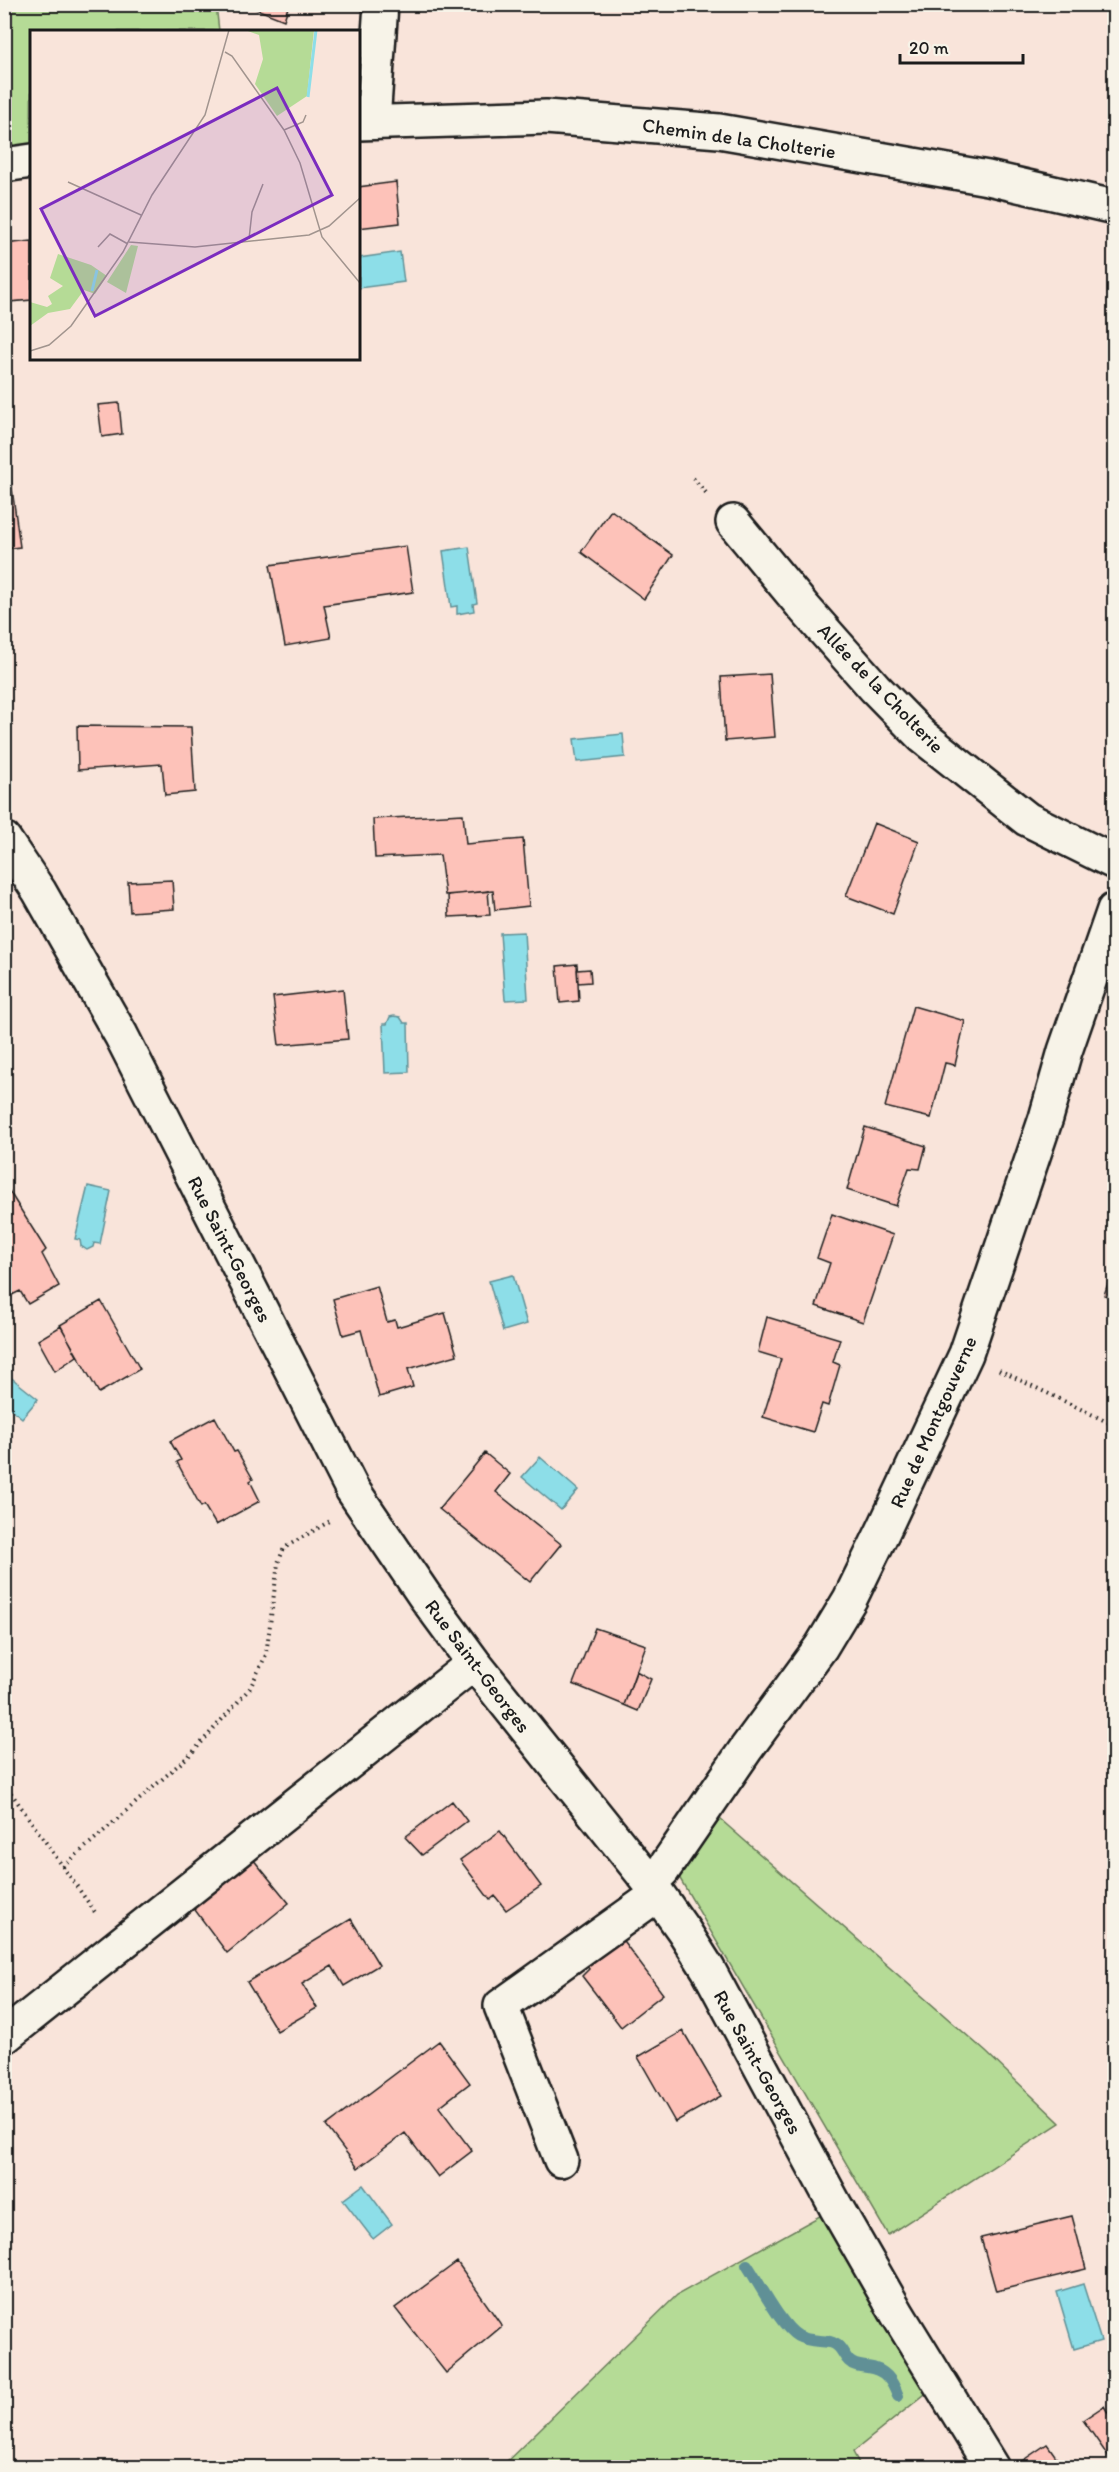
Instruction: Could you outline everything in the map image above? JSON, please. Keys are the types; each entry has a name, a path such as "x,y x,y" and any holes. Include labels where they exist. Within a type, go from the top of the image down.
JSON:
{"street":[{"path":"366,122 381,4"},
{"name":"Chemin de la Cholterie","path":"366,122 546,117 719,131 988,178 1114,207"},
{"path":"4,165 30,161"},
{"name":"Allée de la Cholterie","path":"733,522 805,609 875,688 922,736 1026,819 1114,862"},
{"name":"Rue Saint-Georges","path":"4,839 39,891 121,1035 352,1489 474,1664 654,1888 708,1969 836,2207 992,2468"},
{"name":"Rue de Montgouverne","path":"561,2160 501,2006 654,1888 663,1870 746,1749 821,1647 850,1599 966,1354 1114,910"},
{"path":"4,2037 474,1664"}],"path":[{"path":"966,1354 1114,1425"},
{"path":"63,1867 194,1752 250,1688 266,1655 278,1563 285,1548 296,1539 362,1503"},
{"path":"4,1783 119,1946"}],"green space":[{"path":"5,5 216,5 219,30 30,30 30,147 5,151"},
{"path":"720,1819 986,2052 1060,2123 888,2235 679,1877"},
{"path":"836,2207 940,2382 853,2452 861,2467 500,2468 677,2295"}],"water":[{"path":"400,252 404,282 360,288 360,258"},
{"path":"469,547 477,603 473,604 474,611 457,614 457,606 451,607 443,551"},
{"path":"623,734 625,757 577,762 574,739"},
{"path":"524,932 528,999 505,1000 500,933"},
{"path":"394,1016 408,1023 409,1072 385,1073 383,1024 387,1024 390,1017"},
{"path":"88,1186 111,1191 100,1244 94,1243 93,1247 87,1250 81,1246 80,1240 75,1239"},
{"path":"513,1275 527,1324 503,1331 489,1281"},
{"path":"4,1372 38,1399 22,1418 5,1404"},
{"path":"540,1457 578,1490 561,1510 522,1477"},
{"path":"363,2185 392,2224 373,2239 343,2200"},
{"path":"1083,2284 1101,2341 1074,2349 1057,2292"}],"building":[{"path":"244,4 289,4 284,20"},
{"path":"396,182 400,223 360,228 360,187"},
{"path":"30,241 30,300 9,302 10,308 4,309 4,244"},
{"path":"119,403 122,434 102,437 98,405"},
{"path":"10,474 20,547 4,549 4,475"},
{"path":"611,510 673,555 644,599 581,552"},
{"path":"406,546 413,592 324,605 331,638 285,646 270,565"},
{"path":"770,674 775,737 725,741 721,677"},
{"path":"77,726 191,727 195,792 165,795 162,764 78,770"},
{"path":"463,814 466,844 523,839 529,906 495,910 493,891 445,895 440,855 375,858 373,819"},
{"path":"874,823 919,841 893,914 846,896"},
{"path":"172,880 174,909 130,912 128,882"},
{"path":"488,891 490,915 449,917 448,895"},
{"path":"577,964 579,1001 560,1003 557,966"},
{"path":"590,969 591,982 578,983 577,970"},
{"path":"343,989 348,1039 279,1045 273,997"},
{"path":"913,1006 965,1021 955,1065 945,1063 931,1118 885,1107"},
{"path":"865,1127 926,1146 920,1169 909,1168 896,1206 847,1190"},
{"path":"4,1183 46,1250 42,1254 59,1286 28,1304 20,1291 6,1298 4,1295"},
{"path":"832,1214 893,1235 863,1322 816,1306 830,1263 817,1258"},
{"path":"1114,1266 1114,1298 1104,1295"},
{"path":"377,1286 387,1322 395,1320 397,1327 445,1313 457,1355 408,1369 413,1387 379,1397 361,1330 343,1335 333,1299"},
{"path":"101,1301 140,1369 99,1393 60,1325"},
{"path":"767,1317 840,1339 833,1362 840,1365 828,1406 822,1404 813,1432 763,1417 781,1359 758,1352"},
{"path":"61,1326 77,1356 55,1371 38,1340"},
{"path":"215,1417 234,1452 237,1451 253,1479 250,1481 260,1501 216,1525 204,1505 201,1507 177,1462 181,1460 170,1441"},
{"path":"485,1453 510,1474 496,1492 561,1544 530,1582 439,1509"},
{"path":"595,1628 646,1645 624,1705 573,1684"},
{"path":"636,1671 651,1679 638,1711 624,1705"},
{"path":"452,1801 467,1821 422,1855 405,1837"},
{"path":"500,1831 541,1886 506,1910 495,1896 490,1900 460,1860"},
{"path":"252,1858 289,1903 227,1953 192,1906"},
{"path":"351,1919 379,1965 344,1986 332,1966 302,1984 317,2008 277,2031 247,1982"},
{"path":"615,1930 663,1994 621,2027 582,1976 589,1969 581,1959"},
{"path":"683,2031 721,2096 675,2122 638,2057"},
{"path":"439,2041 470,2083 439,2107 472,2151 438,2177 405,2133 358,2168 326,2126"},
{"path":"1072,2216 1086,2269 996,2291 981,2238"},
{"path":"457,2262 502,2326 446,2373 395,2308"},
{"path":"1104,2406 1114,2423 1114,2456 1110,2459 1083,2420"},
{"path":"1047,2444 1059,2461 1049,2468 1021,2468 1019,2463"}],"waterway":[{"path":"747,2265 791,2331 806,2339 834,2343 853,2364 879,2370 890,2380 898,2396"}]}
